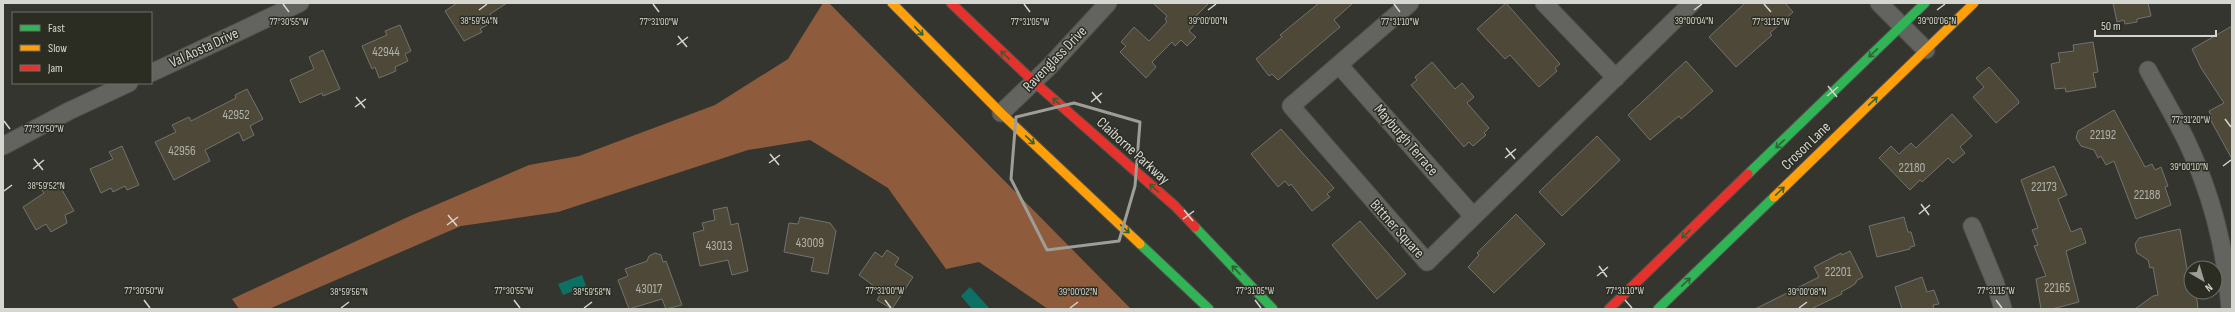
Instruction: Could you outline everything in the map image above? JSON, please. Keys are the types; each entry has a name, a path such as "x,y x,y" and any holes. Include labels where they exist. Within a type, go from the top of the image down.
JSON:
{"main road":[{"path":"892,3 1001,113 1209,309"},
{"name":"Claiborne Parkway","path":"951,3 1033,81 1174,206 1272,309"},
{"name":"Croson Lane","path":"1610,309 1925,3"},
{"name":"Croson Lane","path":"1658,309 1974,3"}],"street":[{"name":"Val Aosta Drive","path":"152,73 300,3"},
{"name":"Ravenglass Drive","path":"1001,113 1049,67 1108,3"},
{"name":"Bittner Square","path":"1410,3 1291,106 1356,183 1427,262 1692,3"},
{"path":"1544,3 1616,78"},
{"path":"1879,3 1926,50"},
{"name":"Mayburgh Terrace","path":"1339,65 1473,216"},
{"path":"2148,70 2186,140 2201,173 2222,241 2228,277 2230,309"},
{"path":"3,146 69,111 127,84"},
{"path":"1972,226 1995,282 2003,309"}],"highlighted area":[{"path":"1074,103 1140,122 1135,186 1119,241 1047,250 1011,179 1016,117"}],"shaded area":[{"path":"823,3 829,3 1131,309 1048,309 979,262 946,269 888,188 810,140 748,150 558,212 461,226 269,309 239,309 232,299 410,216 529,165 579,156 715,105 788,59"}],"water":[{"path":"582,275 586,286 563,295 558,284"},
{"path":"970,287 990,309 972,309 961,296"}],"building":[{"path":"457,3 507,3 490,14 494,21 480,29 482,32 464,41 445,11"},
{"path":"1153,3 1209,3 1193,19 1197,22 1189,31 1196,37 1187,46 1181,40 1175,46 1172,42 1152,62 1156,67 1146,78 1120,52 1126,46 1121,42 1134,27 1149,41 1167,22 1165,19 1167,16"},
{"path":"1319,3 1353,3 1334,20 1340,27 1278,80 1272,74 1269,76 1256,59 1282,37 1280,35"},
{"path":"1506,3 1560,64 1555,68 1557,71 1539,87 1510,55 1505,59 1477,29"},
{"path":"1745,3 1785,3 1793,12 1770,33 1772,35 1736,67 1709,37"},
{"path":"2113,3 2148,3 2151,16 2137,19 2137,22 2125,24 2124,20 2117,22"},
{"path":"400,25 411,51 405,54 408,61 395,67 396,71 379,78 375,67 372,69 362,46 387,35 385,31"},
{"path":"2232,26 2232,159 2210,119 2212,118 2209,111 2224,103 2201,68 2192,49"},
{"path":"2093,42 2098,72 2093,73 2096,87 2066,92 2065,88 2055,89 2051,64 2060,62 2058,53 2074,51 2073,45"},
{"path":"323,50 340,89 323,96 322,93 300,103 290,80 314,69 309,57"},
{"path":"1686,61 1713,91 1681,119 1679,116 1650,140 1628,115"},
{"path":"1432,62 1455,89 1462,83 1474,97 1467,103 1489,128 1484,133 1486,135 1473,146 1469,142 1464,147 1411,85 1417,80 1415,77"},
{"path":"1989,67 2019,103 1996,123 1973,97 1984,87 1976,78"},
{"path":"247,89 263,119 250,126 254,135 243,141 239,132 205,150 210,161 174,180 155,142 176,132 172,125 189,117 191,121 236,98 235,95"},
{"path":"2114,110 2145,167 2152,164 2155,170 2161,167 2168,186 2165,187 2171,205 2136,219 2114,161 2106,165 2101,156 2098,158 2094,150 2081,146 2076,138 2078,131"},
{"path":"1952,114 1972,136 1960,147 1965,153 1953,163 1948,158 1922,182 1920,180 1910,190 1879,158 1891,146 1899,154 1911,143 1916,148"},
{"path":"1281,129 1334,188 1327,194 1330,197 1312,211 1291,184 1289,186 1285,181 1278,187 1251,154"},
{"path":"1597,136 1620,160 1562,216 1539,192"},
{"path":"122,146 139,185 127,190 125,186 113,192 111,188 101,193 90,169 113,159 109,152"},
{"path":"2054,166 2067,195 2058,199 2071,232 2081,228 2086,243 2066,251 2079,302 2052,309 2041,309 2036,279 2046,276 2034,246 2038,245 2032,230 2038,228 2021,180"},
{"path":"57,181 74,211 65,215 67,223 51,232 46,224 36,230 23,207 44,193 41,189"},
{"path":"727,207 731,225 738,223 748,271 732,275 728,260 700,266 693,233 704,230 702,223 715,220 713,210"},
{"path":"1516,214 1545,244 1494,293 1468,267 1479,255 1477,253"},
{"path":"800,217 830,223 836,231 828,274 811,271 814,258 784,252 789,223 798,224"},
{"path":"1904,217 1908,232 1911,232 1915,246 1910,247 1910,249 1877,257 1869,226"},
{"path":"1360,221 1406,274 1377,299 1332,245"},
{"path":"2180,229 2185,260 2183,260 2183,300 2197,300 2198,309 2135,309 2153,296 2158,295 2153,267 2150,268 2148,260 2137,253 2135,244 2139,238"},
{"path":"887,250 899,258 895,265 913,277 892,309 877,300 882,292 859,275 875,252 882,257"},
{"path":"1850,251 1863,277 1856,281 1856,283 1852,286 1841,292 1842,294 1811,309 1755,309 1819,277 1814,267 1841,253 1842,255"},
{"path":"655,253 661,255 663,262 666,261 682,305 666,309 662,299 629,309 618,280 628,276 625,269 647,261 649,256"},
{"path":"1922,277 1927,292 1934,290 1939,304 1933,305 1934,309 1902,309 1895,287"}],"traffic: fast":[{"path":"1748,174 1925,3"},
{"path":"1658,309 1774,197"},
{"path":"1195,227 1273,309"},
{"path":"1140,244 1209,309"}],"traffic: slow":[{"path":"892,3 1001,113 1140,244"},
{"path":"1774,197 1974,3"}],"traffic: jam":[{"path":"951,3 1033,81 1175,206 1195,227"},
{"path":"1609,309 1748,174"}]}
